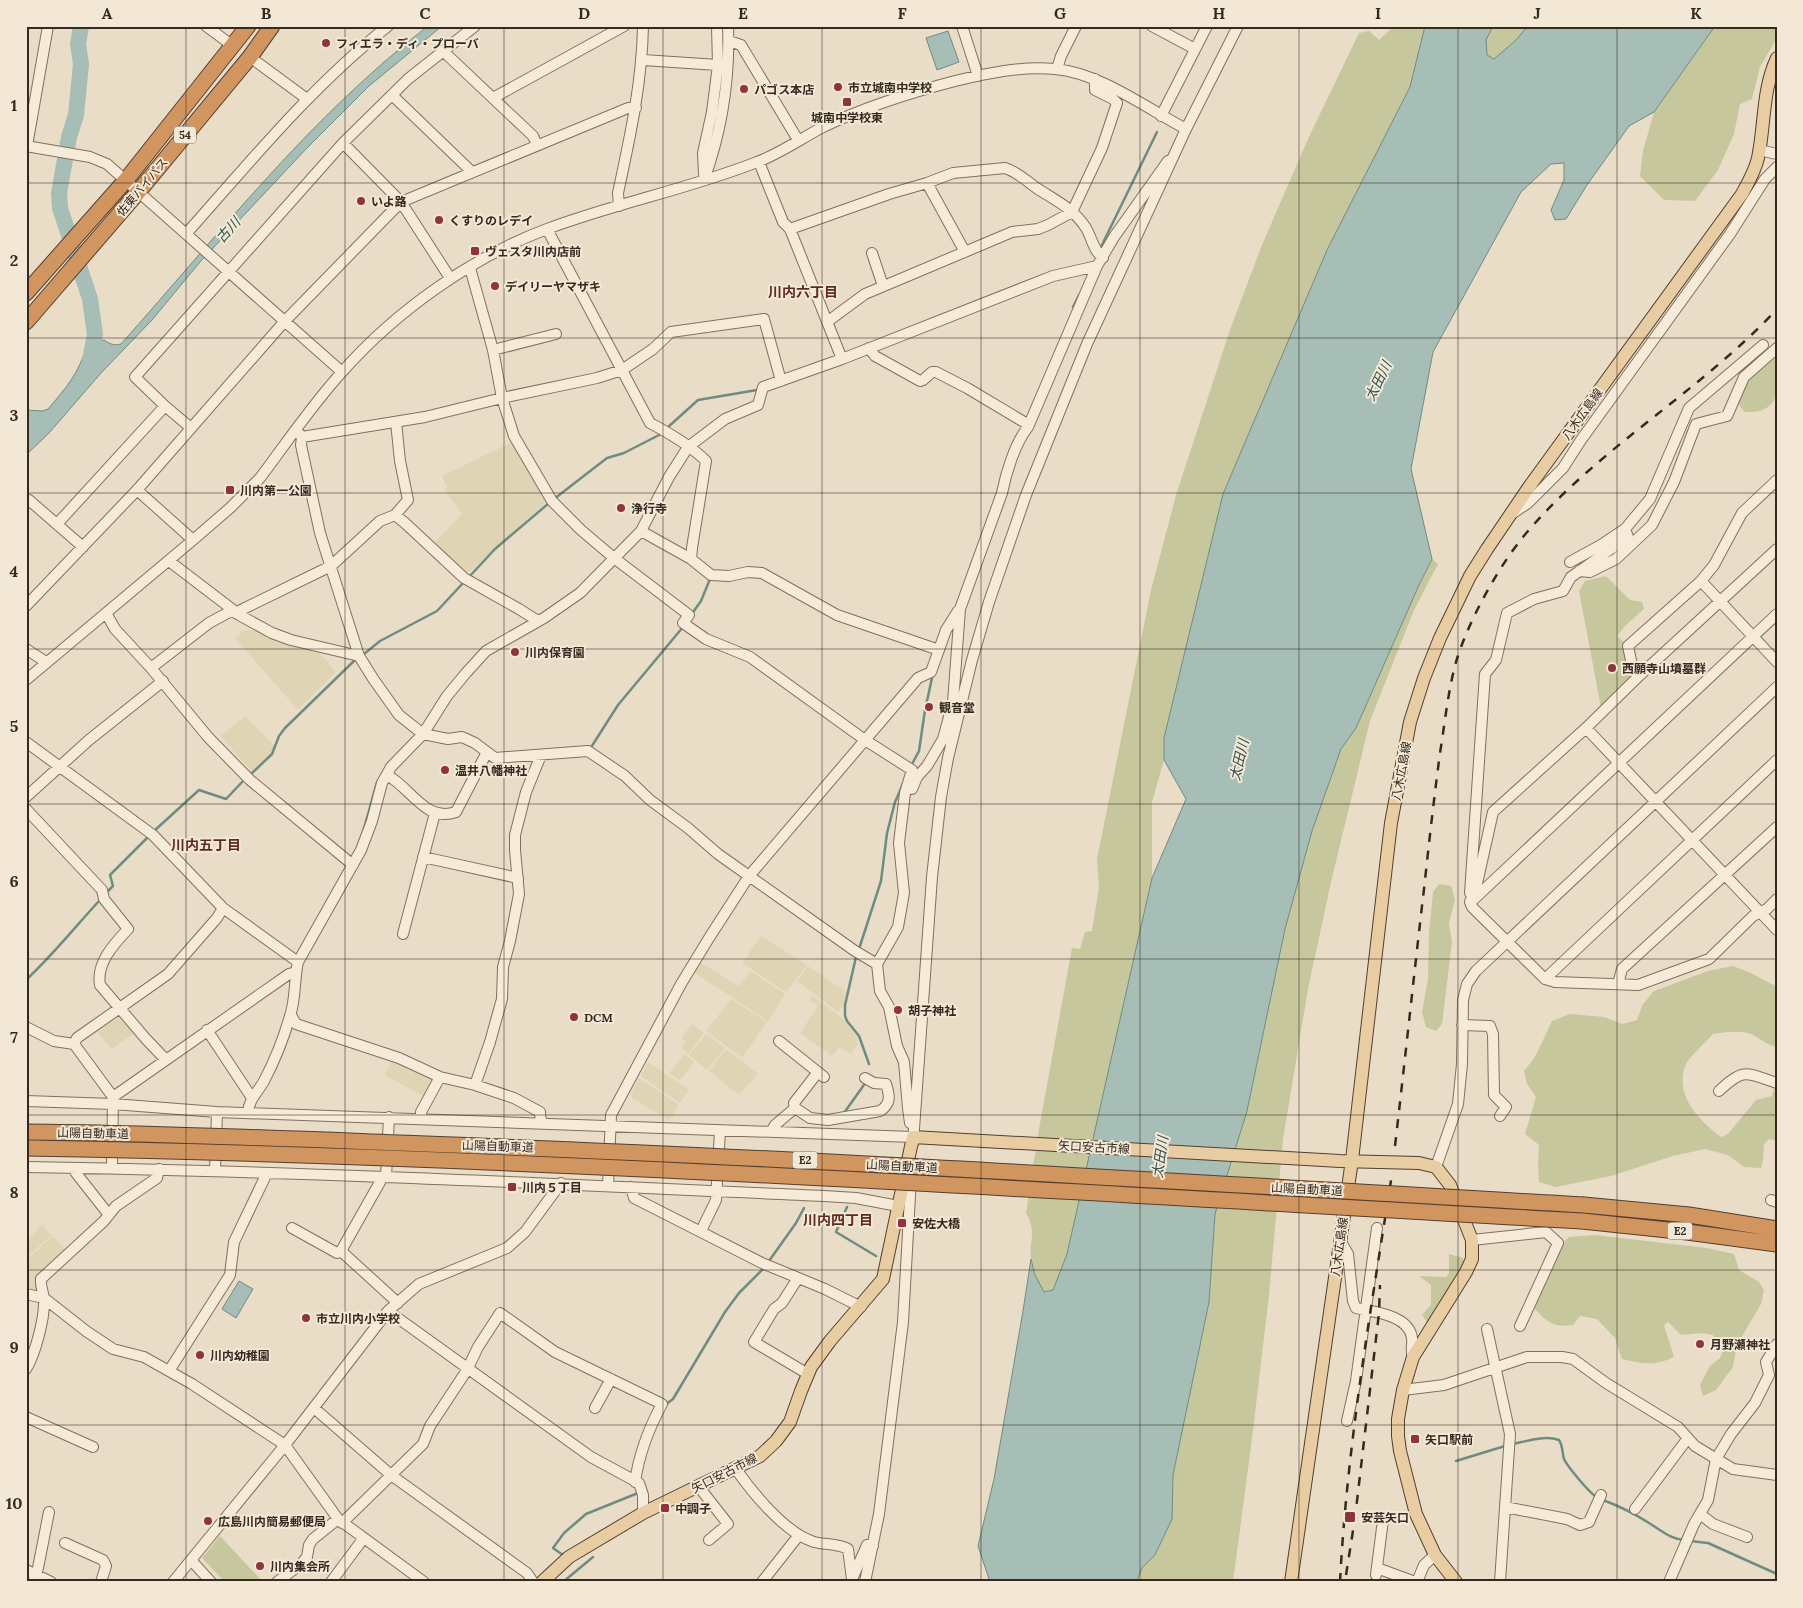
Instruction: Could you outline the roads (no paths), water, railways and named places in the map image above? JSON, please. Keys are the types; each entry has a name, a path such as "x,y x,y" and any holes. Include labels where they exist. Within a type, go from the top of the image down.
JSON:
{"highway":[{"name":"佐東バイパス","path":"26,293 126,180 248,26"},
{"name":"佐東バイパス","path":"26,322 97,241 250,57 272,26"},
{"name":"山陽自動車道","path":"26,1132 122,1133 577,1149 884,1164 1584,1205 1689,1215 1777,1228"},
{"name":"山陽自動車道","path":"26,1148 170,1150 576,1165 1582,1221 1777,1244"}],"main road":[{"name":"八木広島線","path":"1291,1582 1340,1240 1346,1160 1391,824 1410,722 1424,678 1440,638 1470,576 1508,517 1742,194 1750,179 1759,150 1766,94 1771,70 1777,58"},
{"name":"矢口安古市線","path":"542,1582 569,1557 644,1513 760,1456 776,1441 790,1422 808,1374 830,1341 883,1279 898,1206 917,1137 1419,1163 1436,1167"},
{"path":"1436,1167 1450,1185 1472,1240 1472,1259 1466,1272 1413,1357 1403,1390 1398,1419 1398,1436 1416,1514 1435,1555 1456,1582"}],"street":[{"path":"48,26 29,146 97,159 107,164 342,372"},
{"path":"206,26 233,46"},
{"path":"190,238 307,100 361,48 388,26"},
{"path":"191,428 135,377 343,143 408,79 475,26"},
{"path":"493,98 624,26"},
{"path":"619,206 618,192 636,108 643,60 643,26"},
{"path":"704,180 702,153 712,112 718,65 717,26"},
{"path":"704,180 713,155 728,75 728,26"},
{"path":"962,26 978,76"},
{"path":"1057,69 1061,56 1076,26"},
{"path":"1161,116 1207,26"},
{"path":"865,1582 879,1514 903,1322 917,1137 919,1039 932,877 941,797 948,758 972,660 989,602 1040,457 1087,344 1186,128 1238,26"},
{"path":"1158,28 1195,49"},
{"path":"729,41 741,45 798,140"},
{"path":"444,51 533,136 537,145"},
{"path":"250,57 307,100"},
{"path":"643,60 718,65"},
{"path":"26,680 194,540 246,493 299,434 342,372 374,340 450,278 501,250 547,229 759,162 798,140 878,103 927,88 978,76 1024,68 1057,69 1086,75 1186,128"},
{"path":"827,322 865,294 1012,232 1038,229 1072,212 1102,148 1116,103 1113,99 1095,90 1095,79"},
{"path":"392,95 472,172"},
{"path":"26,606 137,490 284,322 401,202 628,108 636,108"},
{"path":"608,1186 611,1114 681,984 749,876 918,678 931,672 946,630 960,609 1021,435 1029,425 1100,262 1114,237 1181,142"},
{"path":"343,143 401,202 450,278"},
{"path":"1759,150 1777,154"},
{"path":"759,162 783,222 790,229 842,359"},
{"path":"1508,517 1528,503 1564,468 1581,440 1730,234 1764,179 1777,167"},
{"path":"790,229 953,173 1005,168 1013,170 1072,212 1086,228 1100,262"},
{"path":"927,183 965,252"},
{"path":"547,229 650,422 699,454 706,464 691,559"},
{"path":"872,253 883,286"},
{"path":"113,1100 207,1030 297,967 361,850 372,821 382,783 391,767 423,734 447,696 486,651 538,621 580,593 641,531 669,477 688,447 725,419 758,405 763,387 842,359 1053,276 1100,262"},
{"path":"470,268 493,350 502,398 514,436 552,501 581,530 614,558 689,615 683,623 706,639 750,657 865,740 912,770 905,793 899,843 904,893 898,927 877,964 880,991 889,1008 897,1046 904,1062 908,1108 917,1137"},
{"path":"299,434 425,417 502,398 597,378 622,370 653,348 671,332 764,319 780,381"},
{"path":"493,350 556,334"},
{"path":"1570,562 1601,545 1624,529 1650,499 1689,408 1764,345"},
{"path":"870,348 875,356 920,381 932,372 936,372 1029,425"},
{"path":"1579,571 1590,572 1616,559 1652,524 1674,482 1696,424 1727,416 1744,376 1777,348"},
{"path":"57,524 165,406"},
{"path":"151,668 209,623 241,610 331,566 380,521 395,516 408,500 400,461 396,422"},
{"path":"299,434 320,534 360,656 399,715 423,734 448,740 462,737 475,743 495,758 588,751 625,776 650,800 749,876 855,951 877,964"},
{"path":"1640,675 1632,665 1628,646 1701,581 1714,565 1742,513 1777,480"},
{"path":"137,490 194,540"},
{"path":"26,504 29,500 83,547"},
{"path":"395,516 464,578 538,621"},
{"path":"1624,529 1628,537 1571,576 1564,591 1534,599 1508,613 1496,660 1484,674 1470,902 1472,907 1545,980 1638,985 1709,959 1754,916 1767,909 1777,899"},
{"path":"641,531 691,559 711,575 729,576 748,572 762,573 837,615 938,650"},
{"path":"1470,902 1482,865 1493,812 1586,728 1640,675 1777,549"},
{"path":"168,561 235,612 272,633 291,640 360,656"},
{"path":"1701,581 1777,662"},
{"path":"902,810 917,778 927,766 943,739 953,702 960,609"},
{"path":"106,613 115,628 163,681 208,737 250,780 353,865"},
{"path":"1470,902 1777,614"},
{"path":"26,649 46,662"},
{"path":"26,797 89,740 163,681"},
{"path":"1436,1167 1458,1104 1462,1064 1463,1000 1466,984 1476,971 1506,942 1777,686"},
{"path":"1586,728 1777,930"},
{"path":"26,742 153,835 223,908 297,967"},
{"path":"387,775 396,780 429,811 441,814 456,812 487,752"},
{"path":"475,1085 490,1042 502,998 503,967 519,894 514,850 515,835 526,792 541,755"},
{"path":"1545,980 1777,760"},
{"path":"26,809 102,890 104,899 128,929 110,948 99,977 100,985 166,1060"},
{"path":"403,934 435,813"},
{"path":"1618,984 1622,969 1777,828"},
{"path":"423,857 518,878"},
{"path":"1482,865 1487,875 1498,876"},
{"path":"74,1044 77,1038 168,974 218,918 223,908"},
{"path":"248,1112 252,1098 263,1083 291,1015 297,988 297,967"},
{"path":"291,1015 296,1024 399,1058 440,1076 514,1098 540,1112 541,1123"},
{"path":"1462,1026 1490,1026 1493,1034 1494,1095 1506,1107 1500,1116"},
{"path":"26,1027 54,1041 74,1044 113,1100 112,1168"},
{"path":"207,1030 252,1098"},
{"path":"783,1041 801,1054 821,1075 794,1103 795,1108"},
{"path":"1719,1091 1732,1078 1746,1073 1777,1083"},
{"path":"421,1118 421,1112 440,1076"},
{"path":"795,1108 810,1118 828,1120 880,1111 887,1107 889,1102 886,1084 874,1083 865,1078"},
{"path":"26,1101 113,1100 218,1112 917,1137"},
{"path":"771,1132 795,1108"},
{"path":"215,1171 218,1112"},
{"path":"292,1228 337,1253 341,1251 384,1177 389,1117"},
{"path":"701,1231 716,1200 718,1191 720,1131"},
{"path":"26,1167 159,1169 631,1187 856,1198 898,1206"},
{"path":"74,1168 109,1215"},
{"path":"26,1369 32,1360 44,1304 42,1279 116,1206 157,1178 159,1169"},
{"path":"169,1371 230,1275 234,1242 267,1173"},
{"path":"173,1582 286,1445 388,1311 419,1284 507,1248 525,1232 560,1184"},
{"path":"631,1187 634,1198 762,1263 825,1289 861,1307"},
{"path":"1347,1421 1356,1382 1377,1228"},
{"path":"1472,1240 1546,1232 1558,1243 1520,1326"},
{"path":"1340,1240 1348,1254 1353,1302 1356,1308 1394,1317 1405,1324 1412,1336 1411,1353 1413,1357"},
{"path":"341,1251 398,1303"},
{"path":"798,1278 782,1303 774,1309 754,1342 808,1374"},
{"path":"26,1294 44,1298 86,1331 113,1349 144,1357 192,1384 286,1445 340,1521 424,1582"},
{"path":"388,1311 467,1370 591,1457 639,1483 643,1495 644,1513"},
{"path":"277,1582 301,1564 307,1557 309,1545 313,1539 340,1521 422,1444 430,1426 467,1370 478,1347 500,1313 555,1352 662,1404 648,1430 637,1470 636,1482"},
{"path":"1487,1329 1494,1368 1510,1434 1500,1582"},
{"path":"1669,1582 1708,1500 1716,1459 1731,1434 1755,1403 1768,1375 1766,1362 1777,1344"},
{"path":"1403,1390 1444,1385 1527,1358 1573,1359 1606,1383 1678,1427 1695,1446 1733,1470 1777,1475"},
{"path":"595,1408 611,1379"},
{"path":"314,1408 391,1475 527,1572 532,1582"},
{"path":"26,1416 93,1447"},
{"path":"1635,1509 1688,1438"},
{"path":"735,1468 750,1490 799,1535 815,1542 843,1545 848,1549 852,1580"},
{"path":"699,1487 728,1524 709,1540"},
{"path":"1505,1507 1567,1519 1580,1525 1589,1522 1601,1495"},
{"path":"49,1512 32,1575 51,1582"},
{"path":"1700,1514 1714,1524 1747,1537"},
{"path":"1383,1520 1377,1572 1416,1582 1424,1565 1435,1555"},
{"path":"762,1582 799,1535"},
{"path":"331,1582 363,1539"},
{"path":"65,1543 103,1560 106,1566 101,1582"},
{"path":"852,1580 867,1545 873,1546"},
{"path":"191,1560 211,1582"}],"water":[{"name":"古川","path":"428,26 442,26 369,86 306,149 200,262 152,320 101,373 49,433 26,455 26,410 43,411 48,409 71,380 80,365 87,346 104,340 116,345 121,344 230,219 305,138 385,61"},
{"name":"太田川","path":"1425,26 1493,26 1486,40 1487,55 1494,59 1514,42 1528,26 1715,26 1654,112 1629,126 1587,185 1566,219 1555,220 1551,210 1564,180 1564,163 1551,164 1521,192 1433,352 1411,469 1432,559 1356,728 1341,749 1312,831 1285,929 1247,1111 1215,1214 1209,1302 1173,1475 1172,1519 1155,1555 1142,1568 1136,1582 990,1582 978,1546 994,1479 1031,1259 1035,1275 1044,1292 1053,1290 1067,1254 1152,878 1186,799 1164,760 1164,738 1223,494 1327,250 1410,87"},
{"path":"948,31 959,62 937,70 926,38"},
{"path":"239,1281 253,1289 236,1318 222,1309"}],"waterway":[{"path":"81,26 78,44 81,64 76,115 69,137 59,193 60,208 90,299 95,334 89,365"},
{"path":"1100,249 1157,132"},
{"path":"1073,307 1079,295"},
{"path":"667,428 698,400 757,390"},
{"path":"554,499 607,458 624,453 661,434"},
{"path":"468,578 495,549 549,503"},
{"path":"691,615 701,601 710,579"},
{"path":"364,654 380,641 437,611 464,582"},
{"path":"590,749 618,705 683,627"},
{"path":"249,776 272,754 279,736 285,728 355,660"},
{"path":"911,766 919,751 932,678"},
{"path":"154,831 199,790 226,799 244,780"},
{"path":"363,832 377,782"},
{"path":"859,949 881,881 887,833 895,802 903,784"},
{"path":"105,894 113,886 110,875 148,837"},
{"path":"26,980 55,951 99,901"},
{"path":"856,957 845,1005 845,1016 859,1036 869,1064"},
{"path":"844,1113 866,1082"},
{"path":"847,1207 836,1232 876,1256"},
{"path":"769,1261 796,1223 804,1208"},
{"path":"665,1405 673,1399 725,1312 739,1293 764,1268"},
{"path":"1513,1444 1542,1438 1559,1440 1566,1463 1574,1474 1598,1498"},
{"path":"1456,1461 1505,1446"},
{"path":"563,1555 553,1548 564,1533 586,1514 638,1493"},
{"path":"1603,1500 1633,1513 1670,1536 1685,1540"},
{"path":"1690,1541 1708,1543 1777,1574"},
{"path":"563,1582 593,1557"}],"railway":[{"path":"1395,1146 1440,753 1453,673 1468,630 1484,596 1503,564 1523,537 1552,505 1615,448 1715,368 1777,309"},
{"path":"1340,1582 1343,1531 1354,1428 1392,1174"},
{"path":"1346,1575 1355,1518 1379,1313 1380,1285"}],"place":[{"name":"フィエラ・ディ・プローバ","path":"326,43"},
{"name":"市立城南中学校","path":"838,87"},
{"name":"パゴス本店","path":"744,89"},
{"name":"城南中学校東","path":"847,102"},
{"name":"いよ路","path":"361,201"},
{"name":"くすりのレデイ","path":"439,220"},
{"name":"ヴェスタ川内店前","path":"475,251"},
{"name":"デイリーヤマザキ","path":"495,286"},
{"name":"川内第一公園","path":"230,490"},
{"name":"浄行寺","path":"621,508"},
{"name":"川内保育園","path":"515,652"},
{"name":"西願寺山墳墓群","path":"1612,668"},
{"name":"観音堂","path":"929,707"},
{"name":"温井八幡神社","path":"445,770"},
{"name":"胡子神社","path":"898,1010"},
{"name":"DCM","path":"574,1017"},
{"name":"川内５丁目","path":"512,1187"},
{"name":"安佐大橋","path":"902,1223"},
{"name":"市立川内小学校","path":"306,1318"},
{"name":"月野瀬神社","path":"1700,1344"},
{"name":"川内幼稚園","path":"200,1355"},
{"name":"矢口駅前","path":"1415,1439"},
{"name":"中調子","path":"665,1508"},
{"name":"安芸矢口","path":"1350,1517"},
{"name":"広島川内簡易郵便局","path":"208,1521"},
{"name":"川内集会所","path":"260,1566"}],"district":[{"name":"川内六丁目","path":"803,292"},
{"name":"川内五丁目","path":"206,845"},
{"name":"川内四丁目","path":"838,1220"}]}
